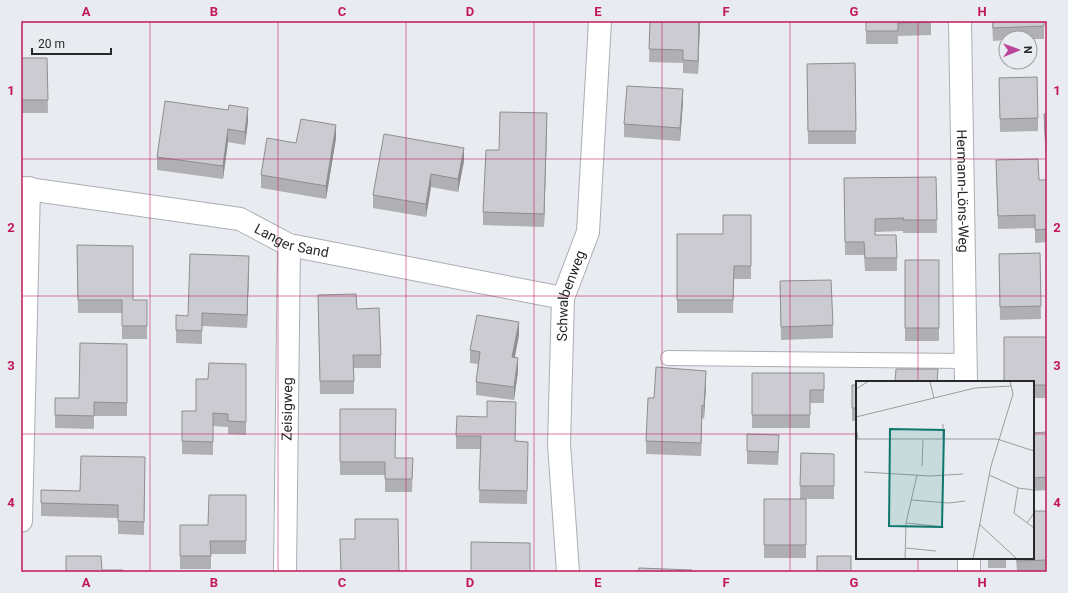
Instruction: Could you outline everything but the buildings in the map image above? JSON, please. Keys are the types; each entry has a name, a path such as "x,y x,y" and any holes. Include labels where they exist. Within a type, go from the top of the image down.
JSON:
{"street":[{"name":"Schwalbenweg","path":"568,572 559,444 563,298 588,232 600,21"},
{"name":"Hermann-Löns-Weg","path":"960,21 966,381"},
{"name":"Langer Sand","path":"25,188 240,219 289,245 563,298"},
{"path":"21,521 25,188"},
{"name":"Zeisigweg","path":"285,572 289,245"},
{"path":"969,559 969,572"}],"lane":[{"path":"668,358 965,361"}]}
